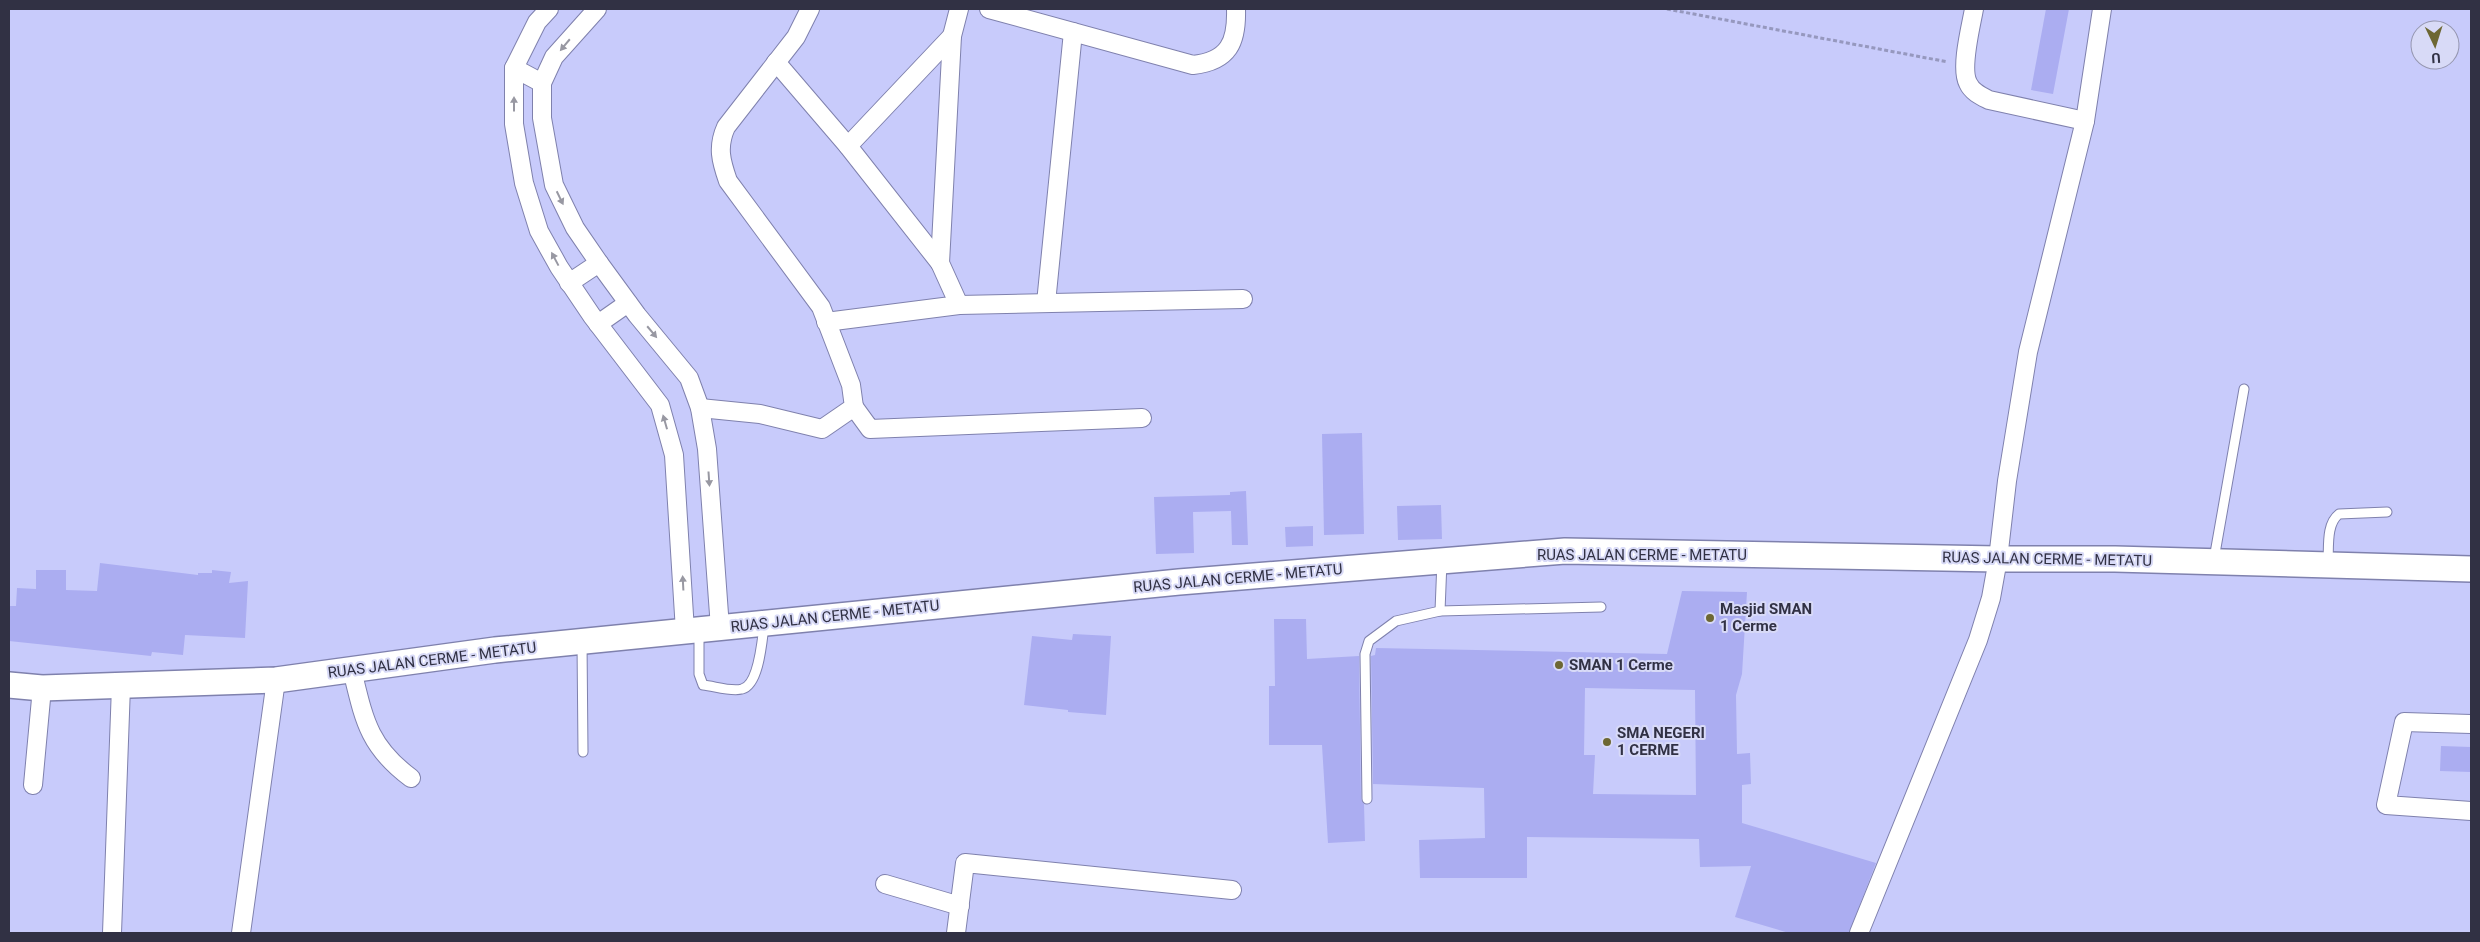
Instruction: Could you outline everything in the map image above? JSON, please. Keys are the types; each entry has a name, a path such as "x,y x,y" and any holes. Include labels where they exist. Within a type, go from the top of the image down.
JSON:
{"main road":[{"name":"RUAS JALAN CERME - METATU","path":"9,686 42,688 276,680 495,650 1179,582 1565,551 2214,562 2471,569"}],"street":[{"path":"549,9 537,22 514,68 514,124 524,183 540,231 569,283 660,405 674,455 701,630"},
{"path":"597,9 554,57 542,83 542,118 554,185 575,228 628,303 689,378 700,408 707,449 701,630"},
{"path":"810,9 796,37 726,127 720,140 720,157 728,181 821,307 851,385 854,407 870,429 1142,418"},
{"path":"940,263 952,36 959,9"},
{"path":"989,9 1193,65 1208,64 1220,57 1230,47 1236,35 1236,9"},
{"path":"1974,9 1966,65 1967,83 1977,95 1989,100 2085,121"},
{"path":"1859,933 1978,640 1991,598 1998,559 2007,481 2028,352 2085,121 2102,9"},
{"path":"1046,303 1073,32"},
{"path":"848,146 952,36"},
{"path":"776,62 848,146 940,263 959,305"},
{"path":"514,68 542,83"},
{"path":"569,283 599,263"},
{"path":"826,322 959,305 1243,299"},
{"path":"598,324 628,303"},
{"path":"700,408 760,414 822,429 854,407"},
{"path":"352,670 367,725 374,741 392,764 411,778"},
{"path":"241,933 276,680"},
{"path":"112,933 121,686"},
{"path":"33,785 42,688"},
{"path":"2471,724 2404,722 2386,806 2471,811"},
{"path":"956,933 965,863 1232,890"},
{"path":"886,884 960,906"}],"lane":[{"path":"2214,562 2244,389"},
{"path":"2328,565 2331,524 2334,518 2339,514 2386,512"},
{"path":"1440,611 1442,561"},
{"path":"1367,799 1365,654 1369,641 1396,621 1440,611 1601,607"},
{"path":"701,630 699,674 703,685 741,690 750,685 755,677 765,623"},
{"path":"582,642 583,752"}],"path":[{"path":"1667,9 1966,65"}],"building":[{"path":"2046,9 2069,9 2053,94 2031,90"},
{"path":"1362,433 1364,534 1324,535 1322,434"},
{"path":"1246,491 1248,545 1232,545 1231,511 1193,512 1194,553 1156,554 1154,497 1230,495 1230,492"},
{"path":"1441,505 1442,539 1398,540 1397,506"},
{"path":"1313,526 1313,546 1286,547 1285,527"},
{"path":"100,563 198,575 198,573 212,573 212,570 231,572 229,583 248,581 245,638 185,635 183,655 152,652 151,656 9,641 9,606 16,606 17,588 36,589 36,570 66,570 66,590 97,591"},
{"path":"1682,591 1747,592 1742,674 1736,695 1737,754 1750,753 1751,784 1742,785 1742,823 1876,863 1849,933 1789,933 1735,917 1751,866 1700,867 1699,839 1527,837 1527,878 1420,878 1419,840 1485,838 1484,788 1373,784 1371,656 1375,655 1376,648 1667,654","holes":["1585,688 1695,690 1696,795 1593,794 1595,755 1584,755"]},
{"path":"1274,619 1306,619 1307,659 1359,656 1361,799 1364,804 1365,841 1328,843 1322,745 1269,745 1269,686 1275,686"},
{"path":"1073,634 1111,636 1106,715 1068,712 1068,710 1024,705 1032,636 1072,640"},
{"path":"2441,746 2471,747 2471,772 2440,771"}],"place":[{"name":"Masjid SMAN 1 Cerme","path":"1710,618"},
{"name":"SMAN 1 Cerme","path":"1559,665"},
{"name":"SMA NEGERI 1 CERME","path":"1607,742"}]}
